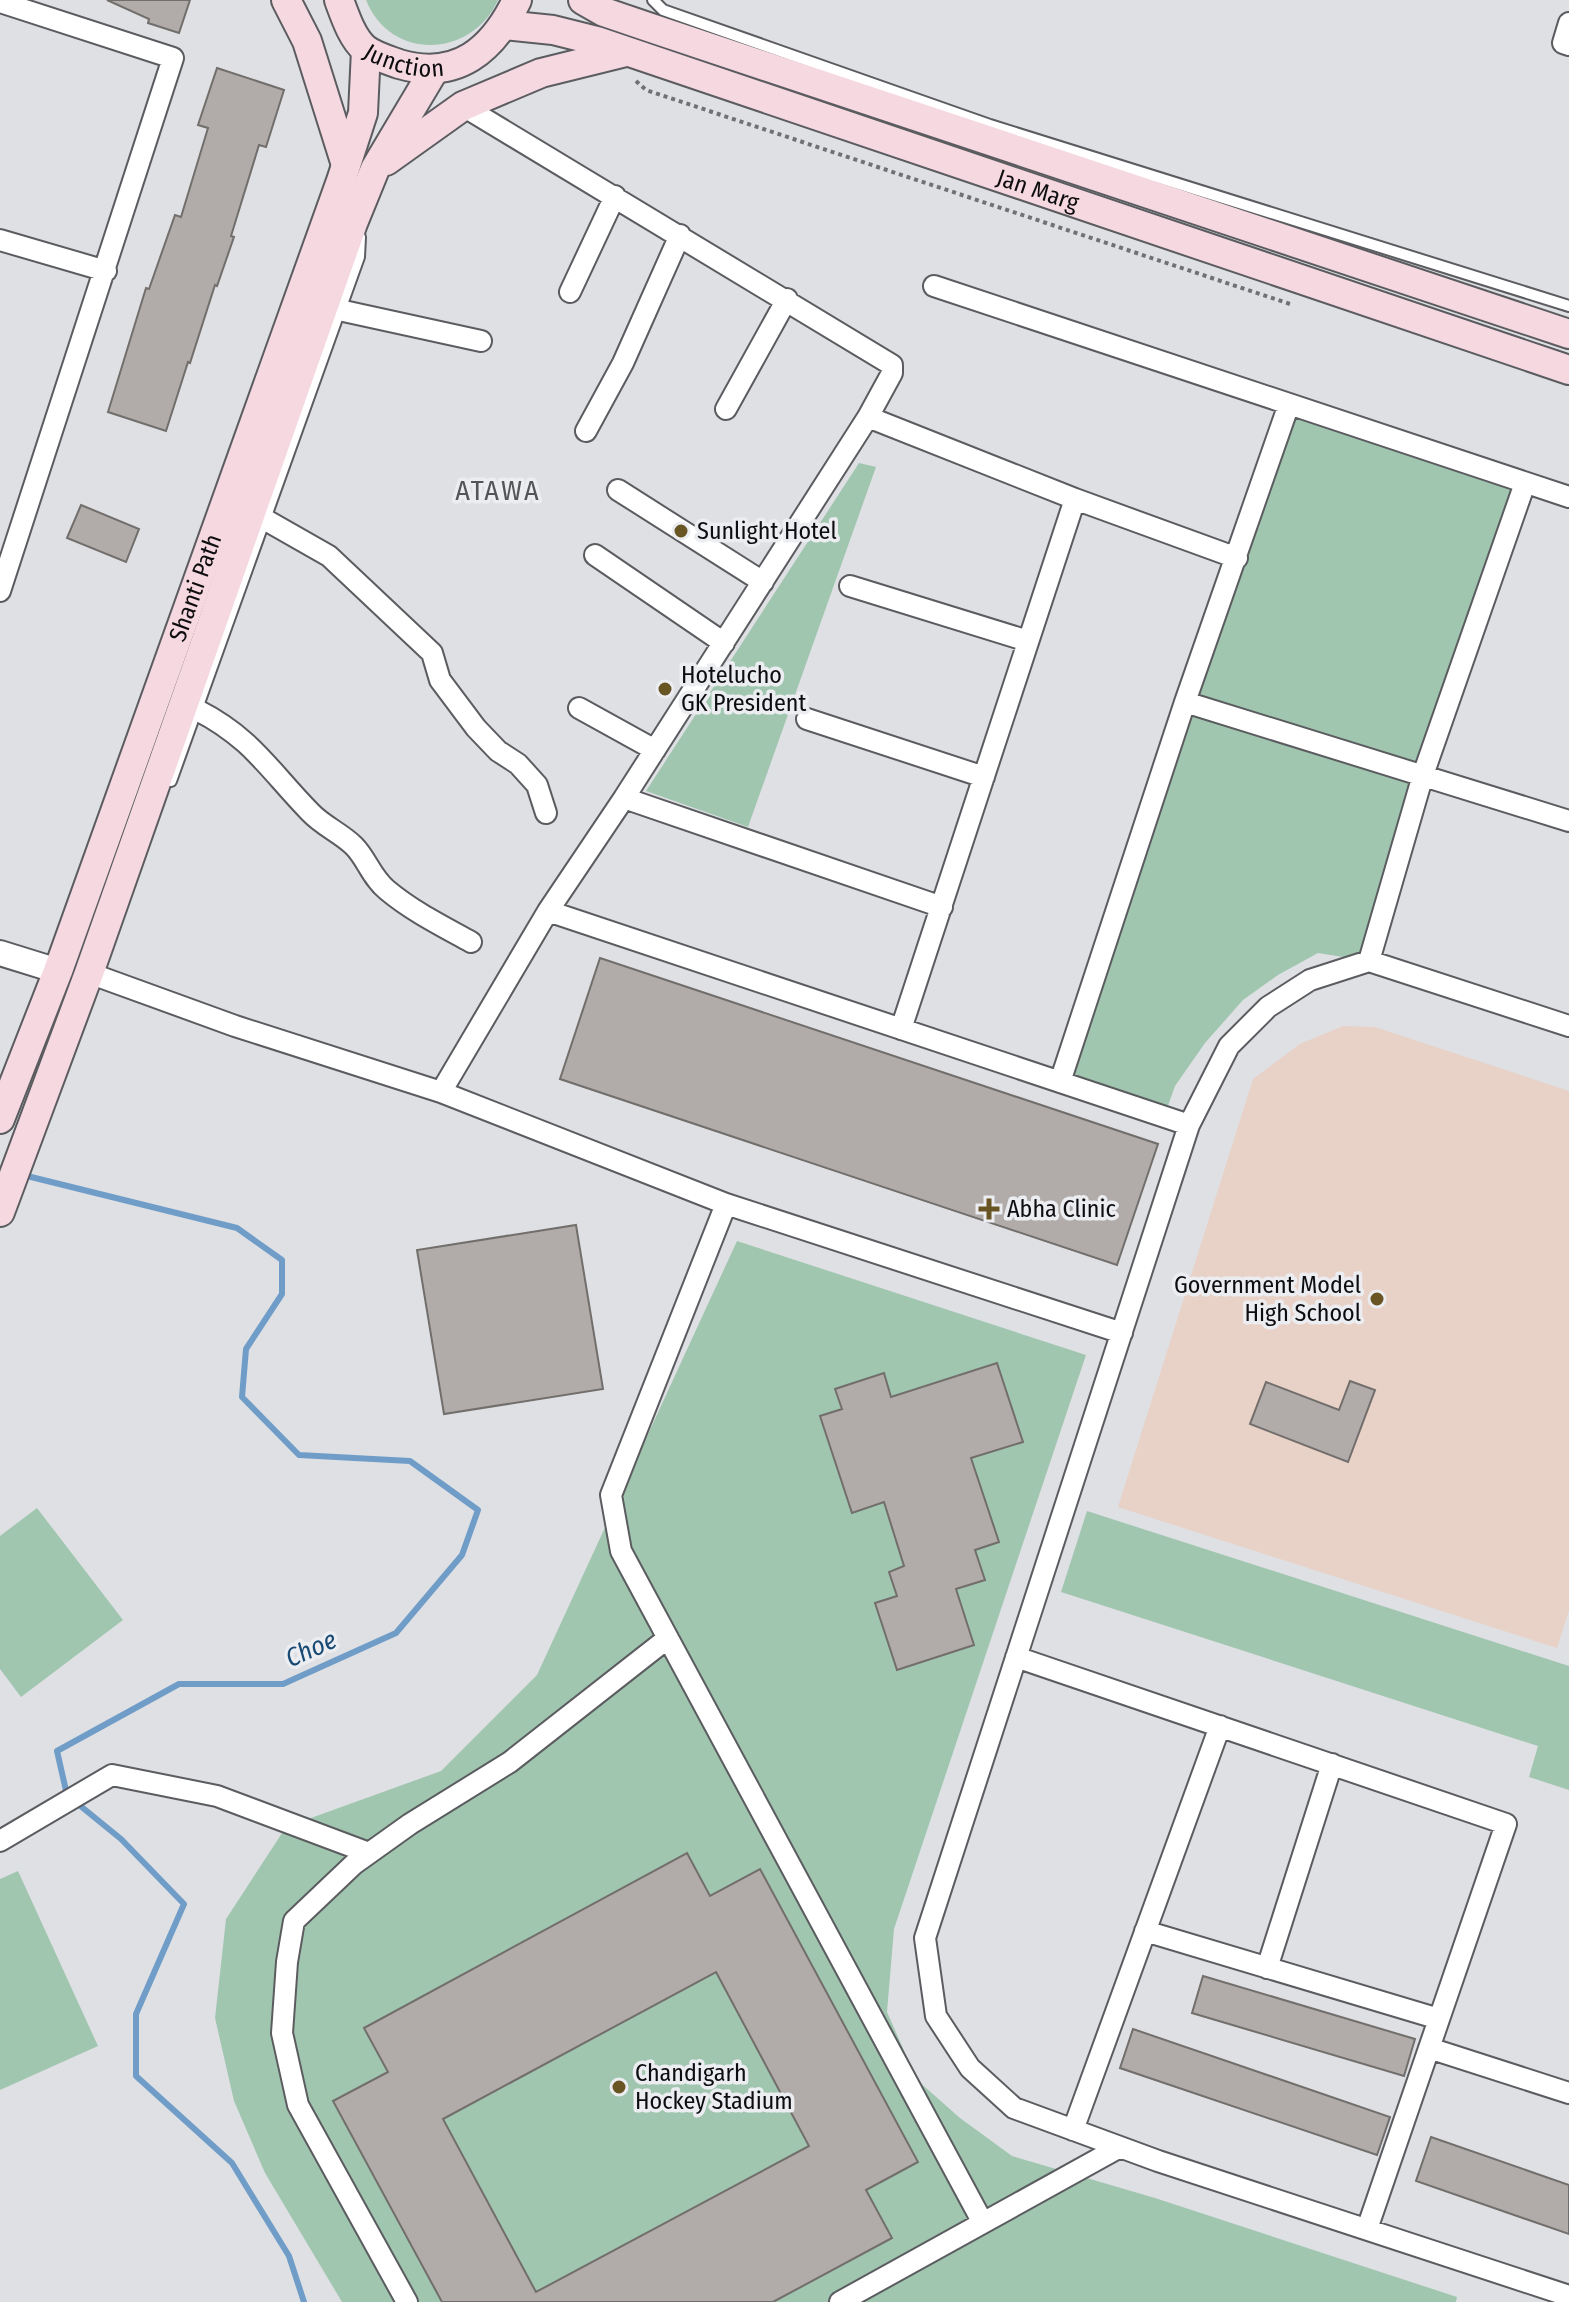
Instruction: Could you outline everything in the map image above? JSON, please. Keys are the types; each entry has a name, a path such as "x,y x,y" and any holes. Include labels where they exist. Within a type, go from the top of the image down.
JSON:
{"main road":[{"path":"286,0 307,41 346,165"},
{"name":"Junction","path":"339,0 347,22 366,50 417,69 447,68 469,58 511,12"},
{"name":"Jan Marg","path":"583,0 604,12 652,14 1569,334"},
{"path":"615,0 652,14"},
{"name":"Jan Marg","path":"511,12 618,54 1569,370"},
{"name":"Shanti Path","path":"2,1112 58,971 346,165 363,113 366,50"},
{"path":"375,169 463,106 541,73 618,54"},
{"name":"Shanti Path","path":"0,1212 89,973 356,216 375,169 434,70"}],"street":[{"path":"0,2 173,58 106,271 9,534 0,591"},
{"path":"1569,23 1563,43 1569,45"},
{"path":"441,1092 548,911 724,643 868,417 892,373 892,365 787,299 463,106"},
{"path":"570,292 615,196"},
{"path":"586,431 623,363 680,235"},
{"path":"0,240 106,271"},
{"path":"934,286 1569,497"},
{"path":"726,409 787,299"},
{"path":"339,310 481,341"},
{"path":"1060,1082 1185,702 1289,404"},
{"path":"868,417 1075,499 1237,558"},
{"path":"1369,961 1423,775 1525,483"},
{"path":"618,490 763,582"},
{"path":"901,1029 1075,499"},
{"path":"264,519 329,556 432,653 440,680 476,728 537,785 546,813"},
{"path":"595,555 724,643"},
{"path":"850,586 1028,641"},
{"path":"1185,702 1569,821"},
{"path":"579,708 655,750"},
{"path":"197,710 224,723 260,754 312,815 356,847 371,875 386,890 471,942"},
{"path":"807,719 984,777"},
{"path":"624,798 942,907"},
{"path":"548,911 1189,1125"},
{"path":"0,953 58,971"},
{"path":"1569,1026 1369,961 1310,980 1268,1007 1229,1046 1189,1125 925,1938 936,2016 970,2068 1014,2108 1120,2147 1569,2296"},
{"path":"89,973 235,1026 441,1092 726,1204 1122,1333"},
{"path":"726,1204 611,1495 621,1551 983,2223"},
{"path":"407,2302 298,2105 282,2033 287,1962 294,1921 354,1864 410,1824 510,1762 668,1638"},
{"path":"1016,1657 1506,1824 1367,2229"},
{"path":"1073,2130 1220,1726"},
{"path":"1267,1968 1332,1764"},
{"path":"0,1841 112,1775 217,1796 369,1853"},
{"path":"1145,1931 1439,2019"},
{"path":"1429,2048 1569,2093"},
{"path":"840,2302 1120,2147"}],"lane":[{"path":"652,14 663,10 990,125 1569,306"},
{"path":"144,817 166,793 359,257 360,233 356,216"}],"path":[{"path":"618,54 646,90 1297,306"}],"shaded area":[{"name":"Government Model High School","path":"1343,1026 1375,1027 1569,1091 1569,1610 1557,1648 1118,1507 1253,1079 1300,1044"}],"green space":[{"path":"366,0 498,0 486,19 470,33 451,42 432,45 412,43 394,34 378,20"},
{"path":"1289,404 1525,483 1369,961 1318,953 1278,975 1243,1000 1205,1043 1175,1086 1164,1117 1060,1082"},
{"path":"859,463 876,467 748,827 646,791"},
{"path":"737,1241 1086,1355 894,1929 887,2012 917,2080 960,2118 1012,2156 1155,2198 1457,2297 1456,2302 342,2302 265,2173 234,2101 215,2018 226,1919 286,1827 441,1771 537,1675"},
{"path":"37,1508 123,1620 21,1697 0,1669 0,1536"},
{"path":"1087,1511 1569,1666 1569,1790 1529,1777 1538,1746 1061,1592"},
{"path":"18,1871 98,2046 0,2090 0,1879"}],"building":[{"path":"107,0 190,0 179,33 148,23 149,19"},
{"path":"217,68 284,90 266,147 259,145 231,236 234,237 166,431 108,412 146,288 149,289 175,215 181,217 208,128 198,125"},
{"path":"81,505 139,529 126,562 67,538"},
{"path":"600,958 1158,1144 1117,1265 560,1079"},
{"path":"576,1225 603,1389 444,1414 417,1250"},
{"path":"997,1363 1023,1442 971,1458 999,1542 975,1550 985,1580 956,1589 974,1645 897,1670 875,1603 897,1596 889,1572 904,1566 884,1502 852,1513 820,1416 842,1409 835,1389 884,1373 891,1397"},
{"path":"1350,1381 1375,1390 1348,1462 1250,1424 1266,1382 1339,1410"},
{"name":"Chandigarh Hockey Stadium","path":"687,1853 710,1896 760,1869 918,2162 866,2190 892,2238 773,2302 442,2302 333,2101 388,2072 364,2028","holes":["716,1972 809,2146 536,2292 443,2119"]},
{"path":"1203,1976 1415,2039 1404,2076 1192,2013"},
{"path":"1133,2029 1390,2117 1377,2155 1120,2068"},
{"path":"1431,2137 1569,2185 1569,2234 1416,2181"}],"waterway":[{"name":"Choe","path":"23,1175 237,1228 282,1260 282,1294 246,1349 242,1397 299,1455 410,1461 478,1510 462,1555 396,1633 283,1684 179,1684 57,1751 67,1795 121,1839 184,1904 136,2014 136,2076 232,2163 289,2256 304,2302"}],"place":[{"name":"Sunlight Hotel","path":"681,531"},
{"name":"Hotelucho GK President","path":"665,689"},
{"name":"Abha Clinic","path":"989,1209"},
{"name":"Government Model High School","path":"1377,1299"},
{"name":"Chandigarh Hockey Stadium","path":"619,2087"}],"district":[{"name":"ATAWA","path":"498,490"}]}
